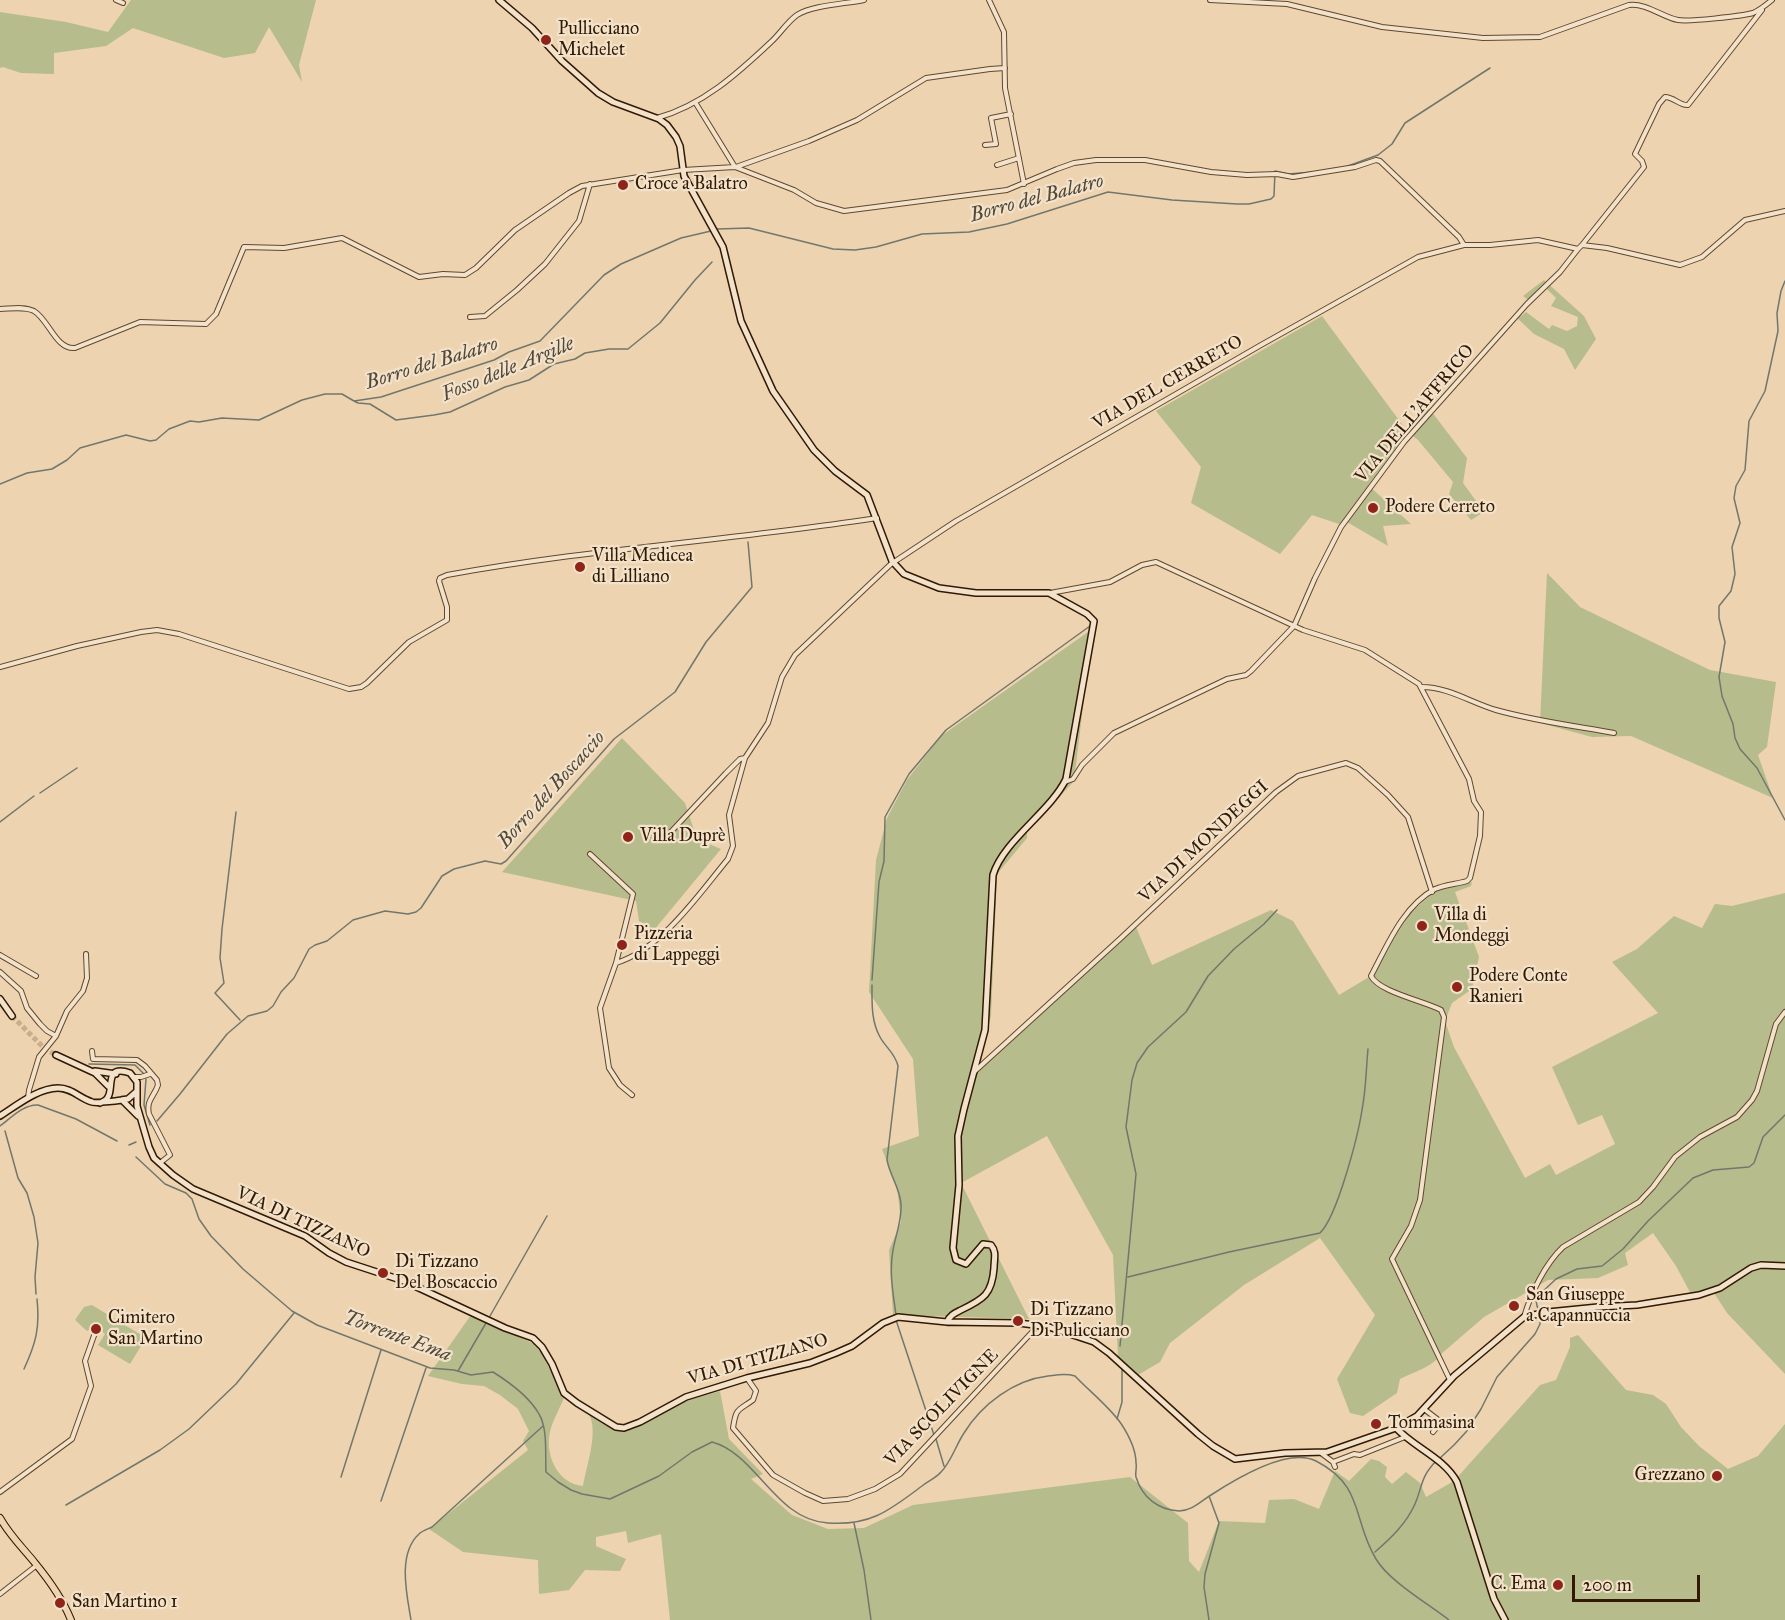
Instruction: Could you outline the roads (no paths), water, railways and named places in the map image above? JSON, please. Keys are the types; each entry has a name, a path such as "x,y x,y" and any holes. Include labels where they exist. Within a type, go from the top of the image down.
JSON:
{"main road":[{"path":"499,0 526,22 568,68 598,93 613,102 665,123 679,142 685,179 723,247 741,321 775,395 805,440 822,459 867,495 893,563 907,576 948,590 976,593 1049,593 1087,614 1094,622 1065,782 1001,859 994,871 991,885 986,1023 958,1136 959,1185 954,1253 958,1262 966,1264 984,1244 991,1245 995,1251 993,1281 989,1291 982,1298 951,1316 947,1322"},
{"path":"0,999 12,1016"},
{"path":"56,1055 88,1069 107,1074 125,1072 134,1077"},
{"name":"VIA DI TIZZANO","path":"88,1069 101,1077 112,1095 133,1109 141,1123"},
{"path":"100,1103 108,1097 111,1079 116,1073"},
{"name":"VIA DI TIZZANO","path":"134,1077 141,1123 152,1153 160,1164 193,1189 305,1236 346,1262 404,1281 505,1328 533,1338 542,1347 552,1364 564,1392 577,1403 616,1427 624,1428 640,1422 678,1400 747,1378 810,1363 836,1353 852,1346 896,1317 947,1322 1019,1323 1049,1327 1094,1342 1198,1434 1228,1456 1235,1459 1285,1453 1320,1453 1396,1428 1417,1416 1450,1380 1524,1317 1599,1306 1637,1305 1699,1295 1720,1288 1751,1268 1761,1265 1785,1266"},
{"path":"0,1116 28,1098 57,1088 66,1089 89,1101 100,1103 130,1098 137,1087"},
{"path":"1396,1428 1452,1471 1494,1599 1504,1620"},
{"path":"0,1518 9,1534 37,1565 63,1602 71,1620"}],"street":[{"path":"116,0 123,3"},
{"path":"656,118 673,113 730,81 797,15 864,0"},
{"path":"989,0 1004,32 1005,88 1024,184"},
{"path":"1210,0 1287,3 1382,27 1483,38 1540,36 1634,4 1680,21 1751,13 1762,8"},
{"path":"1582,245 1644,167 1635,154 1659,104 1665,97 1669,97 1688,105 1762,8 1772,0"},
{"path":"0,309 33,311 69,349 140,322 206,324 216,314 244,247 284,248 336,238 346,239 419,277 443,274 465,275 476,268 514,230 569,193 590,183 683,170 735,167 809,141 857,120 926,78 1005,68"},
{"path":"695,102 735,167 794,190 816,203 844,211 1007,190 1074,163 1108,159 1145,160 1247,175 1277,174 1293,177 1356,167 1376,160 1380,161 1459,237 1464,245"},
{"path":"665,123 673,113"},
{"path":"985,145 996,144 991,118 1011,114"},
{"path":"997,165 1019,158"},
{"path":"470,317 485,316 518,290 545,264 579,221 590,183"},
{"path":"1582,245 1607,248 1680,266 1702,257 1745,220 1785,211"},
{"name":"VIA DEL CERRETO","path":"744,758 768,723 782,677 795,655 893,563 957,521 1260,345 1408,263 1433,252 1464,245 1539,240 1578,249"},
{"name":"VIA DELL'AFFRICO","path":"1294,626 1341,527 1404,442 1582,245"},
{"path":"0,667 77,646 157,630 179,634 321,681 355,689 367,682 409,642 447,620 447,607 439,581 447,575 568,555 877,518"},
{"path":"1049,593 1110,582 1142,565 1156,562 1294,626 1365,650 1422,687 1453,694 1484,707 1522,717 1614,733"},
{"path":"1285,622 1292,621 1300,614"},
{"path":"1065,782 1073,778 1082,765 1114,733 1227,679 1246,675 1294,626"},
{"path":"1285,637 1304,630"},
{"path":"1422,687 1469,779 1474,801 1481,812 1482,822 1470,878 1467,881 1437,888 1414,906 1398,926 1371,976 1385,988 1441,1010 1444,1017 1420,1200 1411,1226 1392,1259 1450,1380"},
{"path":"668,835 726,773 744,758"},
{"path":"616,963 630,958 660,937 728,859 733,846 729,815 744,758"},
{"name":"VIA DI MONDEGGI","path":"974,1073 1276,792 1298,776 1346,763 1358,768 1408,817 1432,892"},
{"path":"590,854 633,894 616,963 600,1008 609,1068 620,1085 632,1095"},
{"path":"28,1098 39,1058 56,1036 67,1011 83,992 87,978 86,954"},
{"path":"0,955 36,976"},
{"path":"0,972 21,991 27,1008 40,1024 50,1034 56,1036"},
{"path":"1524,1317 1533,1294 1555,1254 1639,1202 1675,1157 1700,1137 1737,1117 1752,1100 1757,1091 1776,1024 1785,1012"},
{"path":"92,1051 93,1059 137,1060 157,1080 158,1085 148,1102 149,1114 170,1155 160,1164"},
{"path":"134,1077 144,1077 150,1074"},
{"path":"137,1087 144,1077"},
{"name":"VIA SCOLIVIGNE","path":"747,1378 756,1391 753,1400 739,1408 732,1428 746,1445 773,1475 805,1493 823,1501 848,1499 875,1489 900,1474 1000,1368 1034,1330 1034,1325"},
{"path":"0,1492 70,1443 91,1386 84,1361 96,1330"},
{"path":"1424,1409 1441,1422 1433,1432"},
{"path":"1320,1453 1334,1465 1354,1454 1360,1455 1405,1437"},
{"path":"0,1594 37,1565"}],"waterway":[{"path":"1348,166 1378,155 1392,144 1405,123 1490,68"},
{"name":"Borro del Balatro","path":"717,229 749,228 833,249 855,250 876,247 922,234 969,232 1007,224 1108,192 1172,200 1249,204 1271,199 1274,196 1275,171 1288,174 1314,172"},
{"name":"Borro del Balatro","path":"0,484 27,473 52,469 67,460 80,448 126,435 150,441 156,440 169,429 190,421 199,422 222,418 259,420 302,400 325,394 342,394 354,401 381,397 494,360 540,341 604,275 621,264 681,238 711,231"},
{"name":"Fosso delle Argille","path":"354,401 370,404 396,420 450,412 505,387 529,380 554,364 575,359 585,353 628,349 660,323 712,262"},
{"path":"1785,281 1781,291 1777,313 1778,331 1765,391 1749,421 1745,470 1736,486 1734,498 1740,523 1732,547 1735,574 1731,591 1719,606 1719,618 1725,642 1719,677 1722,696 1740,749 1757,768 1785,820"},
{"name":"Borro del Boscaccio","path":"157,1121 227,1034 248,1016 267,1011 273,1006 281,992 294,978 309,949 327,941 353,920 385,911 408,914 416,912 442,876 454,869 485,861 501,864 506,861 614,739 675,692 706,642 752,587 748,542"},
{"path":"872,980 879,882 884,861 885,817 909,774 946,730 1090,626"},
{"path":"40,793 77,768"},
{"path":"0,822 34,796"},
{"path":"236,812 222,929 220,958 224,983 215,993 240,1020"},
{"path":"1120,1346 1136,1174 1126,1127 1132,1080 1137,1063 1148,1047 1186,1012 1208,976 1277,910"},
{"path":"872,985 875,1025 898,1066 887,1160 901,1204 901,1216 891,1266 896,1315"},
{"path":"1128,1277 1229,1252 1320,1233 1327,1224 1340,1194 1360,1122 1368,1049"},
{"path":"89,1064 135,1065 144,1074"},
{"path":"146,1079 144,1105 150,1125"},
{"name":"Torrente Ema","path":"0,1126 23,1109 38,1105 76,1119 117,1141"},
{"path":"1440,1458 1466,1432 1497,1377 1535,1334 1540,1324 1540,1311 1536,1300 1540,1294 1556,1279 1577,1269 1602,1266 1623,1249 1648,1221 1693,1178 1713,1170 1749,1167 1754,1163 1763,1137 1785,1115"},
{"path":"5,1131 18,1178 27,1193 34,1217 38,1243 36,1294"},
{"name":"Borro del Boscaccio","path":"129,1145 136,1142"},
{"name":"Torrente Ema","path":"136,1157 165,1184 186,1193 192,1199 199,1219 211,1236 243,1269 292,1311 317,1325 430,1368 454,1370 471,1375 493,1372 512,1385 525,1396 542,1420 545,1434 546,1472 571,1490 582,1494 610,1499 659,1476 692,1452 712,1442 742,1459 794,1511 810,1519 828,1523 856,1522 890,1509 939,1474 948,1463 971,1422 1000,1395 1035,1378 1071,1375 1075,1376 1106,1406 1122,1425 1130,1438 1136,1458 1136,1475 1142,1491 1158,1505 1171,1510 1188,1509 1233,1481 1262,1467 1291,1458 1316,1461 1343,1481 1355,1505 1369,1545 1382,1567 1399,1583 1449,1620"},
{"path":"490,1316 547,1216"},
{"path":"24,1369 36,1335 37,1299"},
{"path":"66,1505 160,1450 189,1429 236,1384 294,1313"},
{"path":"896,1320 934,1435"},
{"path":"458,1371 486,1323"},
{"path":"341,1477 381,1350"},
{"path":"381,1501 426,1368"},
{"path":"1117,1419 1122,1402 1122,1370"},
{"path":"411,1620 405,1575 408,1552 412,1542 419,1534 432,1527 543,1426"},
{"path":"936,1439 944,1466"},
{"path":"1375,1552 1403,1524 1415,1504 1424,1477 1436,1461"},
{"path":"1209,1496 1219,1523 1205,1574 1204,1587 1209,1620"},
{"path":"854,1523 871,1620"}],"tunnel":[{"path":"12,1016 44,1048 56,1055"}],"place":[{"name":"Pullicciano Michelet","path":"546,40"},
{"name":"Croce a Balatro","path":"623,185"},
{"name":"Podere Cerreto","path":"1373,508"},
{"name":"Villa Medicea di Lilliano","path":"580,567"},
{"name":"Villa Duprè","path":"628,837"},
{"name":"Villa di Mondeggi","path":"1422,926"},
{"name":"Pizzeria di Lappeggi","path":"622,945"},
{"name":"Podere Conte Ranieri","path":"1457,987"},
{"name":"Di Tizzano Del Boscaccio","path":"383,1273"},
{"name":"San Giuseppe a Capannuccia","path":"1514,1306"},
{"name":"Di Tizzano Di Pulicciano","path":"1018,1321"},
{"name":"Cimitero San Martino","path":"96,1329"},
{"name":"Tommasina","path":"1376,1424"},
{"name":"Grezzano","path":"1717,1476"},
{"name":"C. Ema","path":"1558,1585"},
{"name":"San Martino 1","path":"60,1603"}]}
